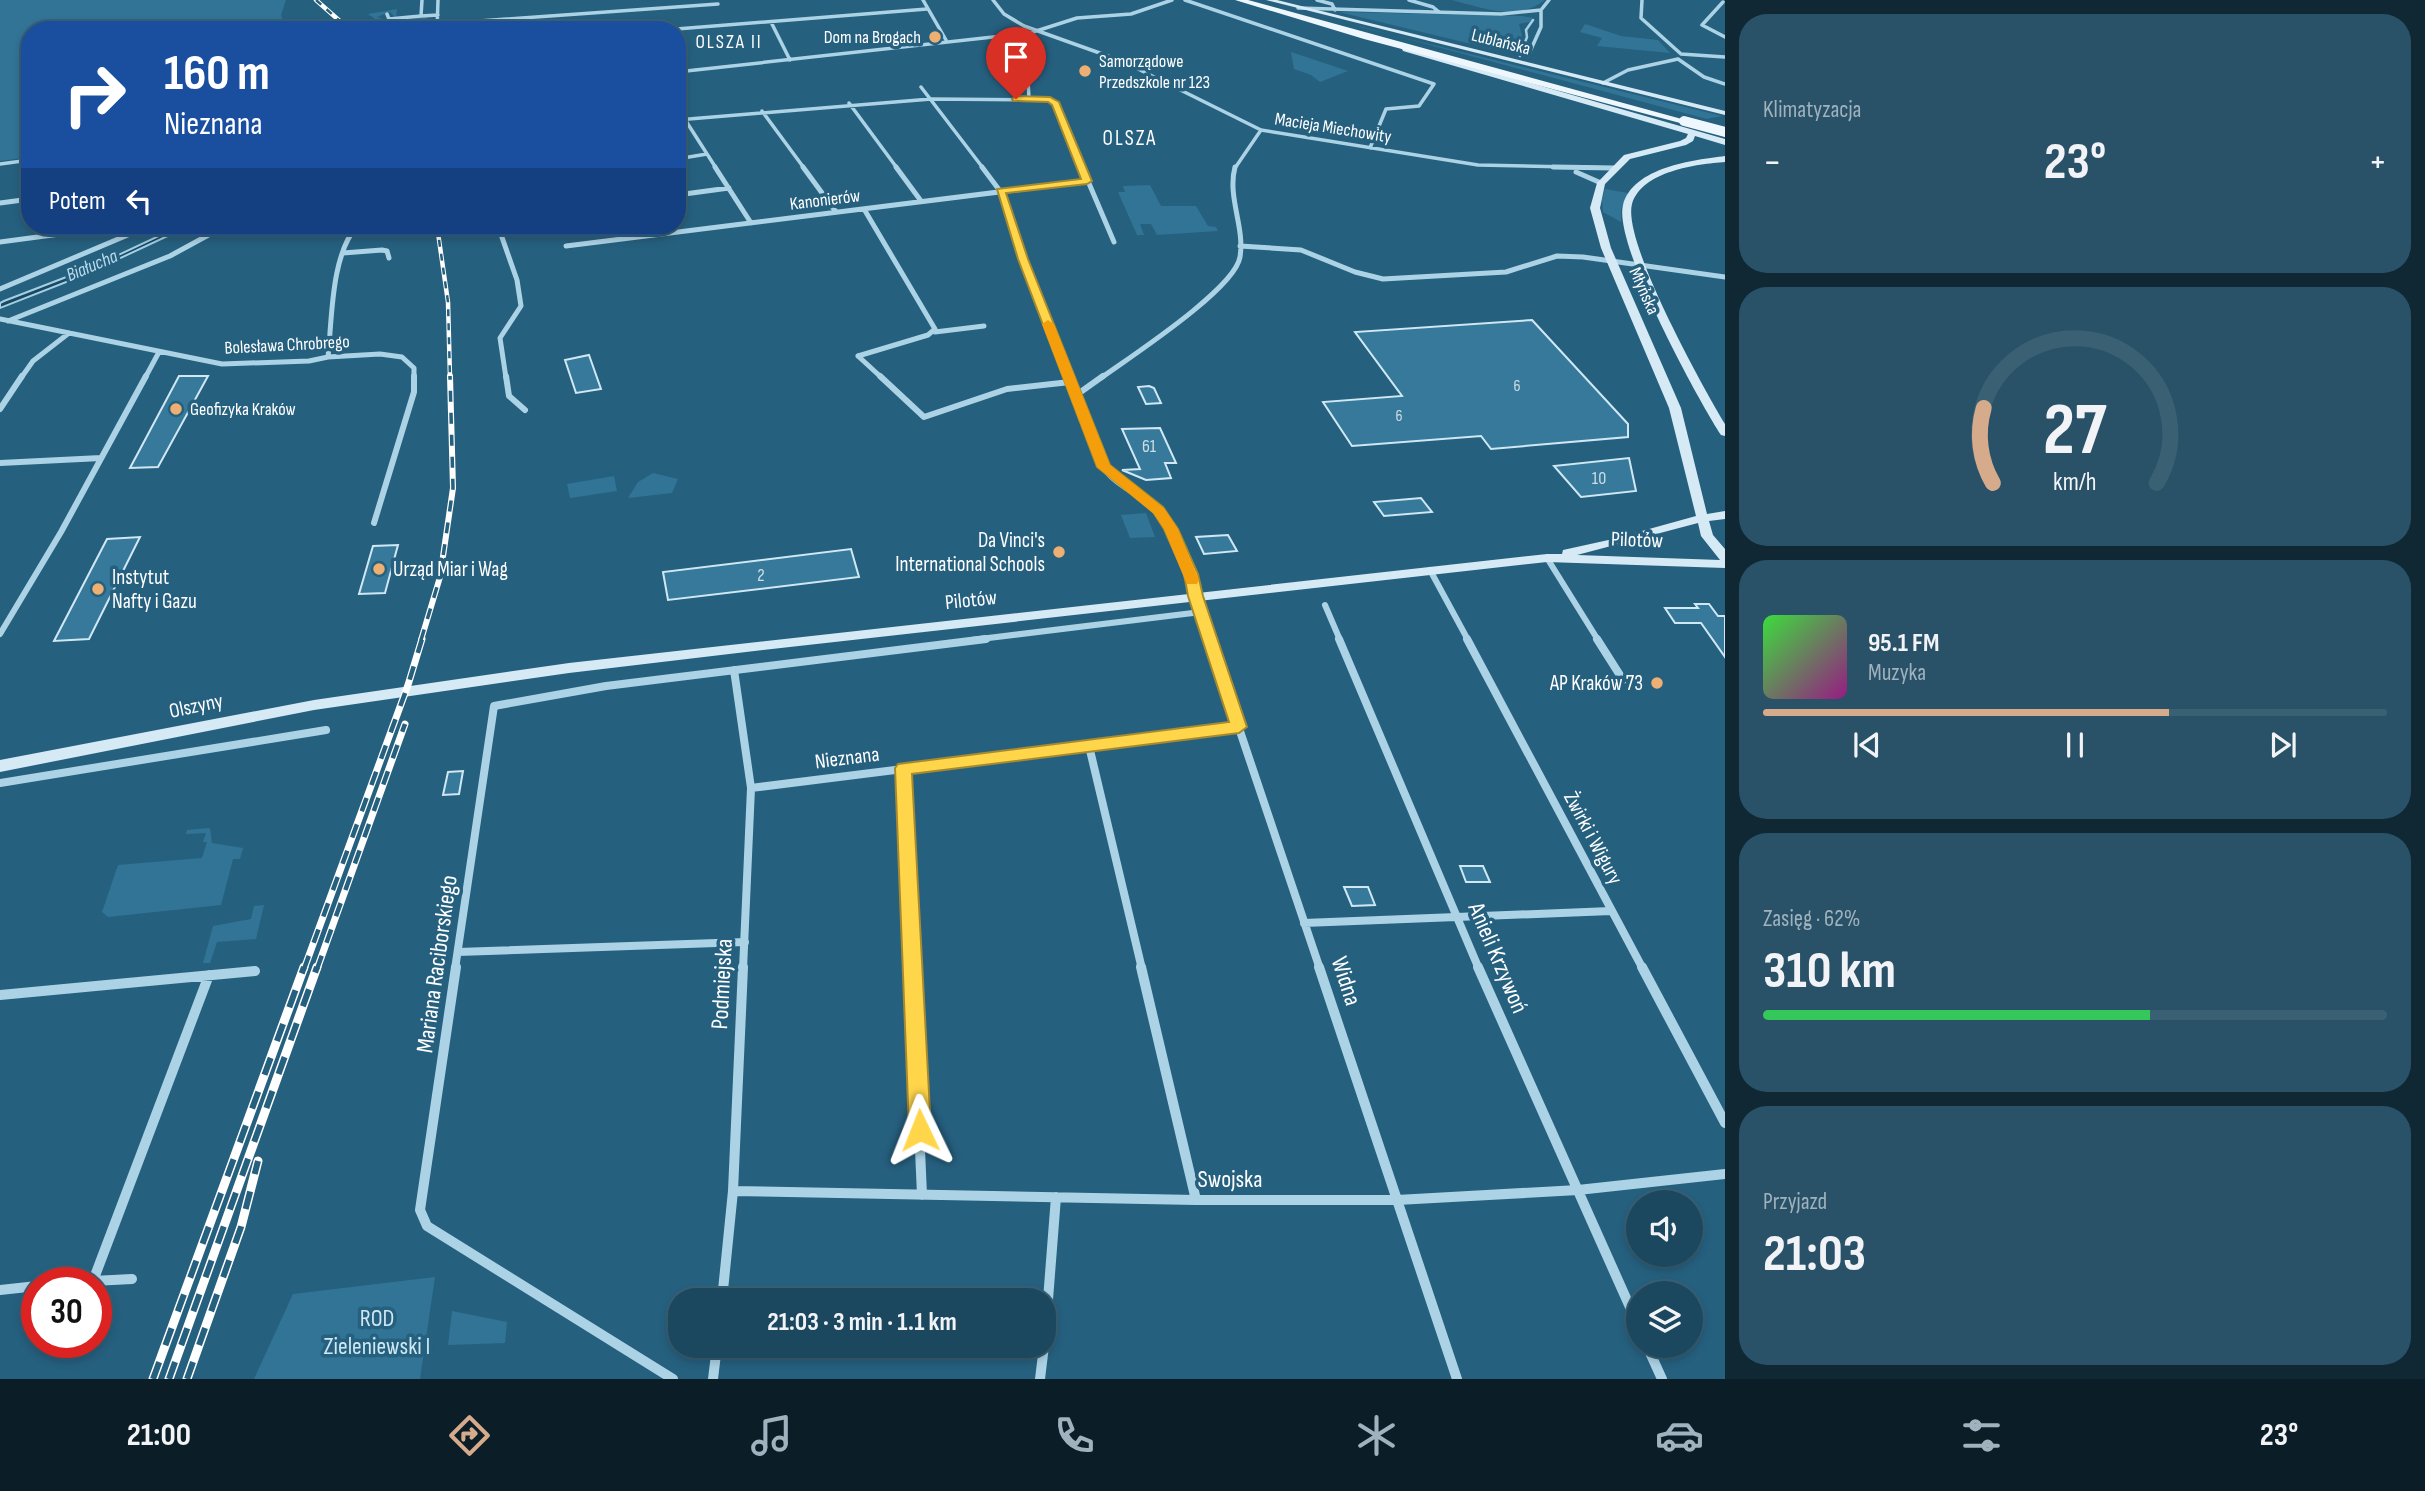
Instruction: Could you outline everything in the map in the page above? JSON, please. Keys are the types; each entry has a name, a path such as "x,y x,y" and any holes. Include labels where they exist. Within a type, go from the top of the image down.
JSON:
{"main road":[{"name":"Lublańska","path":"1239,0 1725,142"},
{"name":"Lublańska","path":"1258,0 1494,68"},
{"name":"Lublańska","path":"1269,0 1336,14 1725,113"},
{"name":"Lublańska","path":"1367,37 1494,68"},
{"path":"1494,68 1725,128"},
{"path":"1494,68 1684,121 1725,128"},
{"path":"1601,183 1614,168 1633,155 1683,143 1690,139 1692,133 1725,128"},
{"name":"Młyńska","path":"1725,159 1678,167 1653,177 1639,188 1628,204 1626,214 1642,266 1700,390 1725,433"},
{"name":"Młyńska","path":"1601,183 1595,208 1611,261 1675,408 1707,536 1725,557"},
{"name":"Pilotów","path":"401,691 582,667 1547,558 1614,543 1703,518 1725,515"},
{"name":"Pilotów","path":"1547,558 1725,565"},
{"name":"Olszyny","path":"0,766 260,714 401,691"}],"street":[{"path":"421,16 422,0"},
{"path":"438,0 438,21"},
{"path":"923,0 946,40"},
{"name":"Macieja Miechowity","path":"993,0 1004,14 1039,31 1122,61 1261,130 1473,165 1558,169 1614,168"},
{"path":"686,71 1039,31 1077,18 1131,14 1172,0"},
{"path":"1185,0 1434,84 1419,106 1386,109 1370,148"},
{"path":"1317,0 1332,4 1336,14"},
{"path":"1409,0 1436,8 1439,13"},
{"path":"1528,57 1541,27 1541,10 1549,0"},
{"path":"1642,0 1641,18 1704,77 1725,84"},
{"path":"1723,2 1702,25 1725,37"},
{"path":"510,21 718,4"},
{"path":"1298,8 1327,9 1336,14"},
{"path":"686,28 928,9"},
{"path":"1327,9 1324,12 1336,14 1501,15 1541,10"},
{"path":"387,14 389,19 438,15"},
{"path":"771,22 790,60"},
{"path":"1026,40 1029,99"},
{"path":"1602,83 1621,74 1680,57 1725,57"},
{"name":"Widna","path":"921,87 1000,191 1099,458 1107,472 1158,510 1166,520 1191,574 1195,596 1457,1379"},
{"path":"686,119 849,103 931,99 1050,100 1056,104 1114,242"},
{"path":"849,103 921,201"},
{"path":"762,111 836,212"},
{"path":"686,121 751,223"},
{"path":"1075,396 1221,287 1238,267 1240,246 1234,170 1261,130"},
{"path":"686,158 707,154"},
{"path":"0,164 21,161"},
{"path":"0,170 7,163"},
{"name":"Macieja Miechowity","path":"1558,169 1582,174 1601,183"},
{"name":"Kanonierów","path":"686,231 1087,181"},
{"path":"686,194 729,188"},
{"path":"0,203 21,200"},
{"path":"864,209 935,326 934,332"},
{"path":"0,243 56,235"},
{"path":"0,289 128,235"},
{"path":"7,321 170,256 208,235"},
{"path":"328,357 337,269 349,235"},
{"path":"501,235 521,294 519,313 500,338 503,361 509,396 525,410"},
{"name":"Kanonierów","path":"566,246 654,235"},
{"path":"1240,246 1301,250 1354,272 1383,279 1506,272 1557,256 1725,277"},
{"path":"343,253 385,250 389,258"},
{"name":"Bolesława Chrobrego","path":"0,319 222,364 310,361 328,357 402,357 414,368 414,392 374,523"},
{"path":"984,326 934,332 858,356 924,417 1007,389 1070,382"},
{"path":"0,410 33,361 69,333"},
{"path":"0,634 159,352"},
{"path":"0,463 101,458"},
{"path":"1547,558 1623,680"},
{"name":"Żwirki i Wigury","path":"1430,570 1725,1123"},
{"name":"Anieli Krzywoń","path":"1325,606 1457,917 1626,1298"},
{"name":"Pilotów","path":"494,706 606,686 1201,612"},
{"name":"Podmiejska","path":"723,1288 733,1191 751,788 734,670"},
{"name":"Mariana Raciborskiego","path":"494,706 419,1210 427,1226 673,1379"},
{"name":"Nieznana","path":"751,788 1239,727"},
{"name":"Olszyny","path":"0,783 327,730"},
{"path":"1089,746 1196,1200"},
{"path":"904,768 922,1195"},
{"path":"1304,923 1611,911"},
{"path":"458,952 745,942"},
{"path":"0,995 255,971"},
{"path":"98,1267 209,975"},
{"name":"Swojska","path":"733,1191 1196,1200 1397,1200 1578,1190 1725,1174"},
{"path":"1049,1288 1056,1198"},
{"path":"112,1280 132,1279"},
{"path":"0,1290 21,1288"},
{"path":"713,1379 716,1358"},
{"path":"1040,1379 1043,1358"},
{"path":"1652,1358 1662,1379"}],"green space":[{"path":"0,0 286,0 281,15 283,21 21,21 21,158 0,161"},
{"path":"1452,0 1545,0 1534,7 1511,12"},
{"path":"397,9 396,18 390,12 377,17 389,21 378,21 368,14"},
{"path":"1339,12 1533,18 1529,22 1519,24 1522,36 1513,54"},
{"path":"427,17 427,21 389,21"},
{"path":"1585,24 1621,36 1658,40 1670,53 1597,46 1602,38 1580,32"},
{"path":"1394,35 1722,116 1707,119"},
{"path":"1291,52 1348,71 1320,82 1311,75 1294,69"},
{"path":"1150,185 1161,206 1196,206 1208,226 1216,227 1218,231 1157,235 1151,224 1140,224 1144,235 1137,235 1118,192 1125,192 1123,186"},
{"path":"1605,189 1628,193 1621,209 1621,222 1603,212"},
{"path":"653,473 678,479 672,493 628,498 638,482"},
{"path":"614,476 617,491 570,498 567,484"},
{"path":"1146,513 1155,537 1130,538 1121,515"},
{"path":"210,828 212,843 243,848 240,859 233,859 221,905 108,917 102,912 118,865 202,858 207,842 203,842 206,833 186,834 187,830"},
{"path":"264,905 256,939 217,942 210,963 203,963 213,926 251,919 254,906"},
{"name":"ROD Zieleniewski I","path":"435,1277 420,1379 254,1379 293,1294"},
{"path":"452,1311 507,1322 505,1343 448,1345"}],"shaded area":[{"path":"161,235 170,235 84,275 0,308 0,303 4,301 95,266"}],"building":[{"path":"1532,320 1628,424 1628,437 1491,449 1481,436 1352,446 1323,402 1402,396 1355,332"},
{"path":"589,355 601,389 576,393 565,360"},
{"name":"Geofizyka Kraków","path":"179,376 208,376 158,467 130,468"},
{"path":"1138,387 1154,388 1161,403 1146,404"},
{"path":"1160,428 1176,463 1165,463 1171,478 1146,480 1122,470 1140,469 1122,429"},
{"path":"1629,458 1636,491 1581,497 1554,466"},
{"path":"1421,498 1432,512 1384,516 1374,502"},
{"path":"1228,535 1237,551 1204,554 1196,537"},
{"name":"Instytut Nafty i Gazu","path":"140,537 89,639 54,641 107,539"},
{"name":"Urząd Miar i Wag","path":"398,545 385,593 359,594 373,546"},
{"path":"851,549 859,577 668,600 663,572"},
{"path":"1695,604 1709,604 1718,616 1725,616 1725,657 1701,623 1675,623 1665,608 1698,608"},
{"path":"463,771 459,794 443,795 448,772"},
{"path":"1460,866 1483,866 1490,882 1466,882"},
{"path":"1344,887 1368,887 1375,905 1352,906"}],"waterway":[{"path":"1520,56 1527,37 1526,30 1533,20"}],"railway":[{"path":"316,0 340,21"},
{"path":"438,235 448,302 450,378"},
{"path":"421,640 440,577 453,488 450,376"},
{"path":"304,969 408,685 422,639"},
{"path":"317,969 405,724"},
{"path":"153,1379 304,967"},
{"path":"169,1379 317,967"},
{"path":"187,1379 241,1227 258,1161"}],"slow traffic":[{"path":"1048,324 1104,467 1159,511 1171,529 1192,580"}],"place":[{"name":"Dom na Brogach","path":"935,37"},
{"name":"Samorządowe Przedszkole nr 123","path":"1085,71"},
{"name":"Geofizyka Kraków","path":"176,409"},
{"name":"Da Vinci's International Schools","path":"1059,552"},
{"name":"Urząd Miar i Wag","path":"379,569"},
{"name":"Instytut Nafty i Gazu","path":"98,589"},
{"name":"AP Kraków 73","path":"1657,683"}],"district":[{"name":"OLSZA II","path":"729,42"},
{"name":"OLSZA","path":"1130,138"}],"route":[{"path":"920,1130 904,768 1239,727 1195,596 1191,574 1171,529 1158,510 1107,472 1099,458 1023,259 1000,191 1087,181 1054,101 1016,99"}],"water label":[{"name":"Białucha","path":"92,266"}]}
